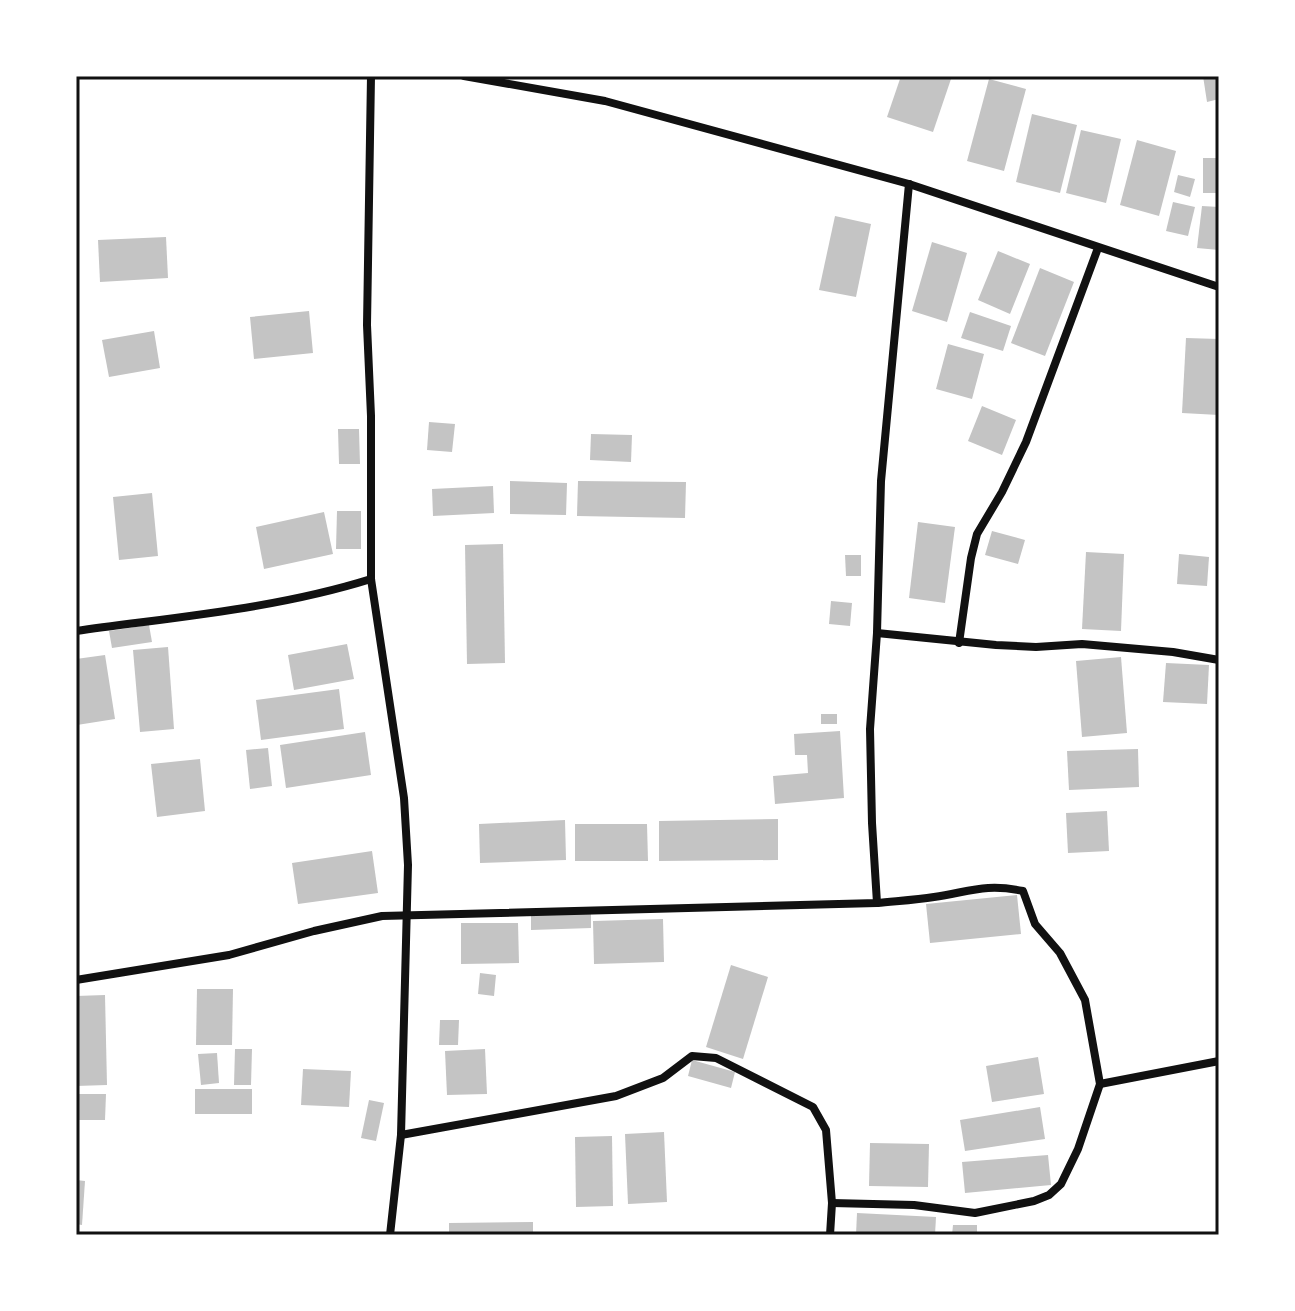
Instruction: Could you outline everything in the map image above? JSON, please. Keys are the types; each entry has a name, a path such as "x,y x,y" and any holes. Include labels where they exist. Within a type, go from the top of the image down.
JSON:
{"street":[{"path":"371,76 367,310 371,416 371,579 404,798 408,865 401,1135 390,1235"},
{"path":"464,76 605,101 909,184 1219,287"},
{"path":"877,903 870,729 877,633 881,481 909,184"},
{"path":"959,643 977,534 1026,442 1098,248"},
{"path":"76,631 256,607 331,592 371,579"},
{"path":"877,633 959,643 1036,647 1082,644 1173,652 1219,660"},
{"path":"76,980 229,955 348,922 406,914 877,903 938,897 971,888 1023,891 1035,924 1060,953 1085,1000 1100,1084 1078,1149 1061,1184 1049,1195 1034,1201 975,1213 914,1205 832,1203"},
{"path":"401,1135 616,1096 663,1078 692,1056 716,1058 813,1107 826,1130 832,1203 830,1235"},
{"path":"1100,1084 1219,1061"}],"building":[{"path":"901,76 952,76 933,132 887,117"},
{"path":"1203,76 1219,76 1219,99 1207,102"},
{"path":"989,79 1026,89 1004,171 967,161"},
{"path":"1032,114 1077,125 1060,193 1016,182"},
{"path":"1081,130 1121,139 1106,203 1066,193"},
{"path":"1137,140 1176,151 1159,216 1120,205"},
{"path":"1203,158 1219,158 1219,193 1203,193"},
{"path":"1178,175 1195,179 1190,197 1174,192"},
{"path":"1173,202 1195,207 1188,236 1166,231"},
{"path":"1202,206 1219,207 1219,250 1197,248"},
{"path":"835,216 871,224 856,297 819,290"},
{"path":"166,237 168,278 100,282 98,240"},
{"path":"932,242 967,253 947,322 912,311"},
{"path":"998,251 1030,264 1010,314 978,300"},
{"path":"1040,268 1074,282 1045,356 1011,343"},
{"path":"309,311 313,353 254,359 250,317"},
{"path":"970,312 1011,326 1003,351 961,338"},
{"path":"154,331 160,368 109,377 102,340"},
{"path":"1186,338 1219,339 1219,415 1182,413"},
{"path":"948,344 984,354 972,399 936,389"},
{"path":"982,406 1016,420 1002,455 968,441"},
{"path":"429,422 455,424 452,452 427,450"},
{"path":"338,429 359,429 360,464 339,464"},
{"path":"591,434 632,435 631,462 590,460"},
{"path":"510,481 567,483 566,515 510,514"},
{"path":"578,481 686,482 685,518 577,516"},
{"path":"493,486 494,513 433,516 432,489"},
{"path":"152,493 158,556 119,560 113,497"},
{"path":"337,511 361,511 361,549 336,549"},
{"path":"324,512 333,554 264,569 256,527"},
{"path":"918,522 955,527 945,603 909,598"},
{"path":"992,531 1025,540 1018,564 985,555"},
{"path":"503,544 505,663 467,664 465,545"},
{"path":"1086,552 1124,554 1121,631 1082,629"},
{"path":"1179,554 1209,557 1207,586 1177,584"},
{"path":"845,555 861,555 861,576 846,576"},
{"path":"831,601 852,603 850,626 829,624"},
{"path":"149,625 152,642 112,648 109,631"},
{"path":"347,644 354,679 294,690 288,655"},
{"path":"168,647 174,729 140,732 133,650"},
{"path":"105,655 115,719 77,725 76,659"},
{"path":"1121,657 1127,733 1082,737 1076,661"},
{"path":"1166,663 1209,665 1207,704 1163,702"},
{"path":"339,689 344,729 261,740 256,700"},
{"path":"821,714 837,714 837,724 821,724"},
{"path":"840,731 844,798 775,804 773,776 808,773 807,755 795,755 794,734"},
{"path":"365,732 371,775 286,788 280,745"},
{"path":"268,748 272,786 250,789 246,750"},
{"path":"1138,749 1139,787 1069,790 1067,751"},
{"path":"200,759 205,811 157,817 151,764"},
{"path":"1107,811 1109,851 1068,853 1066,813"},
{"path":"778,819 778,860 659,861 659,821"},
{"path":"565,820 566,860 480,863 479,824"},
{"path":"575,824 647,824 648,861 575,861"},
{"path":"372,851 378,893 298,904 292,863"},
{"path":"1017,895 1021,934 930,943 926,904"},
{"path":"591,912 591,928 531,930 531,914"},
{"path":"663,919 664,962 594,964 593,921"},
{"path":"461,923 518,923 519,963 461,964"},
{"path":"731,965 768,977 743,1059 706,1047"},
{"path":"480,973 496,975 494,996 478,994"},
{"path":"197,989 233,989 232,1045 196,1045"},
{"path":"105,995 107,1085 76,1086 76,996"},
{"path":"440,1020 459,1020 458,1045 439,1045"},
{"path":"235,1049 252,1049 251,1085 234,1085"},
{"path":"485,1049 487,1094 447,1095 445,1051"},
{"path":"217,1053 219,1083 201,1085 198,1054"},
{"path":"1038,1057 1044,1094 992,1102 986,1066"},
{"path":"692,1060 735,1072 731,1088 688,1076"},
{"path":"303,1069 351,1071 349,1107 301,1105"},
{"path":"195,1089 252,1089 252,1114 195,1114"},
{"path":"76,1094 106,1094 105,1120 76,1120"},
{"path":"369,1100 384,1103 376,1141 361,1138"},
{"path":"1040,1107 1045,1139 965,1151 960,1120"},
{"path":"664,1132 667,1202 628,1204 625,1134"},
{"path":"612,1136 613,1206 576,1207 575,1137"},
{"path":"870,1143 929,1144 928,1187 869,1186"},
{"path":"1048,1155 1051,1185 965,1193 962,1162"},
{"path":"76,1180 85,1181 82,1225 76,1224"},
{"path":"857,1213 936,1217 935,1235 856,1235"},
{"path":"533,1222 533,1235 449,1235 449,1223"},
{"path":"953,1225 977,1225 977,1235 952,1235"}]}
